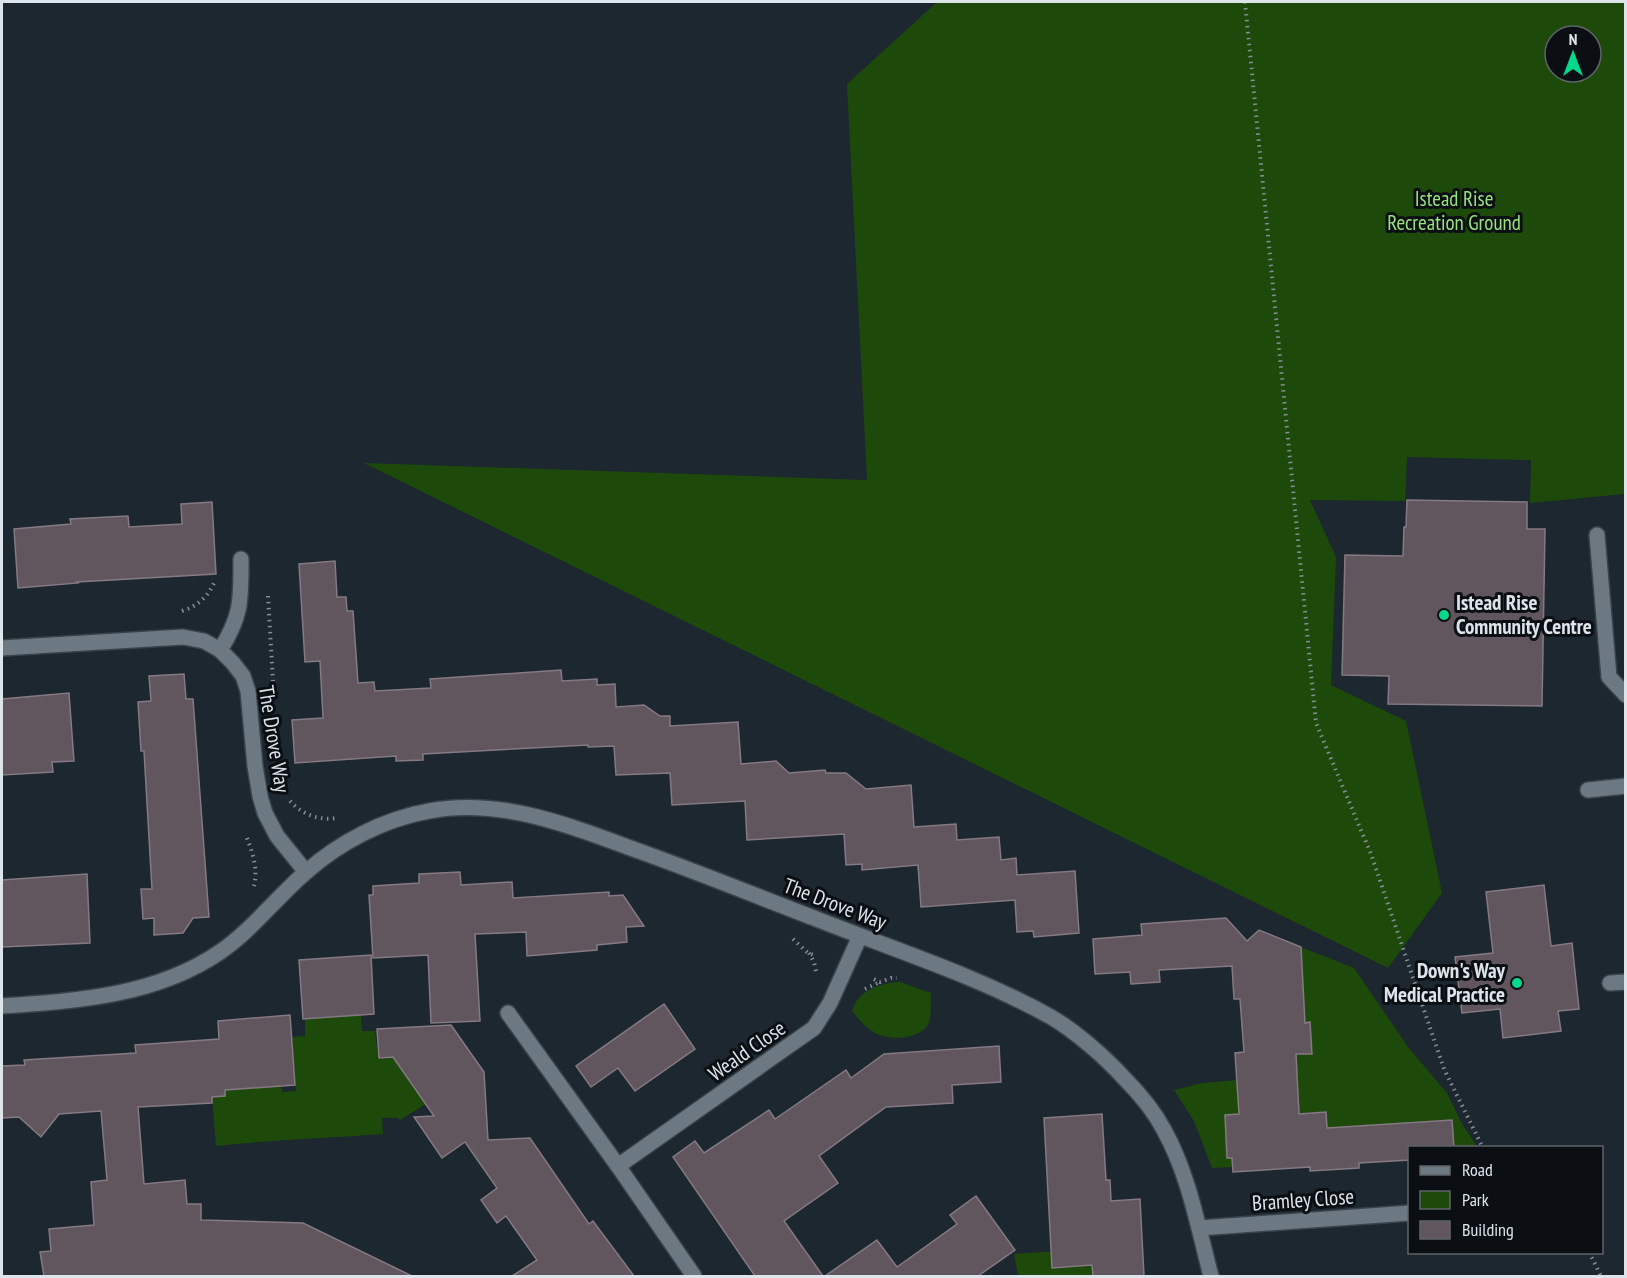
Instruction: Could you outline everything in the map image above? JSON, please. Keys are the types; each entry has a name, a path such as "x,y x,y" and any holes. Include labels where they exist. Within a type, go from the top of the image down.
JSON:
{"street":[{"path":"1597,535 1609,677 1626,695"},
{"path":"220,650 239,613 242,593 241,560"},
{"name":"The Drove Way","path":"2,648 183,637 204,641 220,650 239,670 248,690 258,786 265,813 277,836 306,872"},
{"path":"1588,790 1626,786"},
{"name":"The Drove Way","path":"2,1006 54,1003 115,994 154,983 190,969 236,939 306,872 332,852 398,819 430,810 471,807 502,809 535,816 582,830 664,860 860,936 1007,994 1056,1020 1097,1051 1126,1079 1165,1131 1182,1170 1211,1276"},
{"name":"Weald Close","path":"618,1166 814,1028 830,1003 860,936"},
{"path":"508,1012 694,1276"},
{"name":"Bramley Close","path":"1199,1228 1408,1213"}],"path":[{"path":"1245,2 1316,723 1371,854 1444,1068 1482,1146"},
{"path":"173,612 192,607 204,598 215,581 220,563 241,560"},
{"path":"268,591 274,687"},
{"path":"286,796 296,808 310,816 338,817"},
{"path":"245,832 255,866 255,880 250,892"},
{"path":"255,880 260,876"},
{"path":"787,935 808,953 814,962 816,977"},
{"path":"808,953 816,956"},
{"path":"858,993 880,982 898,978"},
{"path":"874,979 880,982"},
{"path":"1590,1254 1601,1276"}],"green space":[{"name":"Istead Rise Recreation Ground","path":"937,2 1625,2 1625,494 1530,503 1531,460 1407,457 1405,501 1310,500 1336,557 1331,685 1406,721 1442,893 1388,968 364,463 867,480 847,84"},
{"path":"1301,947 1354,968 1408,1047 1447,1093 1461,1122 1476,1146 1454,1146 1451,1120 1327,1128 1326,1112 1225,1115 1227,1158 1232,1158 1232,1167 1212,1168 1194,1121 1174,1090 1202,1083 1297,1075 1296,1054 1311,1054 1310,1023 1296,1023 1302,974"},
{"path":"900,982 931,993 929,1022 920,1032 906,1037 898,1038 877,1034 863,1024 852,1011 855,1004 863,994 872,989 884,984"},
{"path":"361,1015 362,1031 375,1031 378,1059 416,1055 414,1075 408,1079 422,1099 428,1095 429,1102 400,1120 382,1118 383,1134 216,1146 212,1097 225,1096 224,1081 257,1088 277,1086 280,1077 282,1092 296,1091 292,1037 305,1036 305,1019"},
{"path":"1090,1249 1093,1276 1018,1276 1014,1254"}],"building":[{"name":"Istead Rise Community Centre","path":"1407,500 1527,502 1527,529 1545,529 1542,706 1388,704 1389,676 1342,675 1345,555 1403,556"},
{"path":"212,502 216,574 77,582 18,588 14,529 71,524 70,519 128,516 129,527 182,524 181,504"},
{"path":"335,561 337,597 346,597 347,611 353,611 358,683 374,682 375,691 431,688 430,679 561,670 562,681 597,679 597,685 615,684 616,707 644,705 660,716 670,716 670,726 738,722 741,764 776,761 789,773 825,770 826,773 846,773 866,789 911,785 914,827 956,824 957,840 999,837 1001,860 1016,858 1017,875 1075,871 1079,933 1034,937 1033,931 1017,932 1015,900 921,907 918,865 862,870 862,864 846,865 844,834 747,840 745,801 672,805 670,773 616,775 614,746 588,747 588,745 423,754 423,760 396,761 396,756 295,763 292,720 323,718 320,661 305,662 299,564"},
{"path":"184,674 186,699 193,699 209,917 193,918 183,933 154,935 154,918 143,919 141,889 152,889 144,751 141,751 138,702 151,701 149,676"},
{"path":"69,693 74,761 52,762 53,772 2,775 2,699"},
{"path":"460,872 461,885 512,882 513,898 609,892 609,896 623,895 644,926 626,927 627,942 597,945 597,950 527,956 526,932 475,934 480,1021 431,1023 428,955 373,958 369,895 373,895 373,886 419,883 419,874"},
{"path":"87,874 90,943 2,947 2,880"},
{"name":"Down's Way Medical Practice","path":"1544,885 1551,946 1572,943 1579,1009 1558,1011 1561,1031 1503,1038 1500,1009 1462,1013 1455,957 1493,953 1486,892"},
{"path":"1226,918 1247,941 1259,930 1301,947 1305,1023 1310,1022 1312,1054 1296,1054 1299,1114 1326,1112 1327,1128 1452,1120 1454,1146 1408,1146 1408,1160 1359,1163 1359,1168 1310,1171 1310,1167 1233,1172 1232,1158 1227,1158 1225,1115 1239,1114 1235,1053 1244,1052 1240,999 1234,999 1232,966 1159,970 1160,982 1131,984 1130,972 1095,974 1093,939 1142,935 1141,924"},
{"path":"371,955 374,1014 303,1019 299,960"},
{"path":"664,1004 695,1049 635,1091 618,1068 591,1087 576,1066"},
{"path":"290,1015 295,1085 225,1090 225,1096 212,1097 212,1103 138,1107 144,1184 185,1180 187,1204 201,1204 201,1220 303,1223 412,1276 44,1276 40,1252 51,1251 49,1229 94,1225 91,1182 107,1180 101,1111 59,1114 41,1137 19,1117 2,1118 2,1066 25,1065 24,1060 136,1053 135,1045 219,1039 218,1021"},
{"path":"451,1025 484,1072 488,1140 530,1138 589,1224 593,1221 634,1276 512,1276 537,1260 506,1216 497,1223 481,1200 497,1188 465,1142 442,1158 414,1117 434,1116 393,1057 379,1058 377,1029"},
{"path":"999,1046 1001,1082 952,1085 953,1103 886,1107 819,1156 838,1183 784,1221 823,1276 755,1276 673,1157 695,1141 704,1153 769,1110 775,1119 846,1070 851,1078 884,1054"},
{"path":"1102,1114 1106,1180 1110,1180 1111,1201 1140,1199 1144,1276 1093,1276 1092,1265 1052,1268 1044,1118"},
{"path":"976,1196 1015,1250 978,1276 825,1276 877,1240 897,1267 957,1224 950,1215"}],"place":[{"name":"Istead Rise Community Centre","path":"1444,615"},
{"name":"Down's Way Medical Practice","path":"1517,983"}]}
